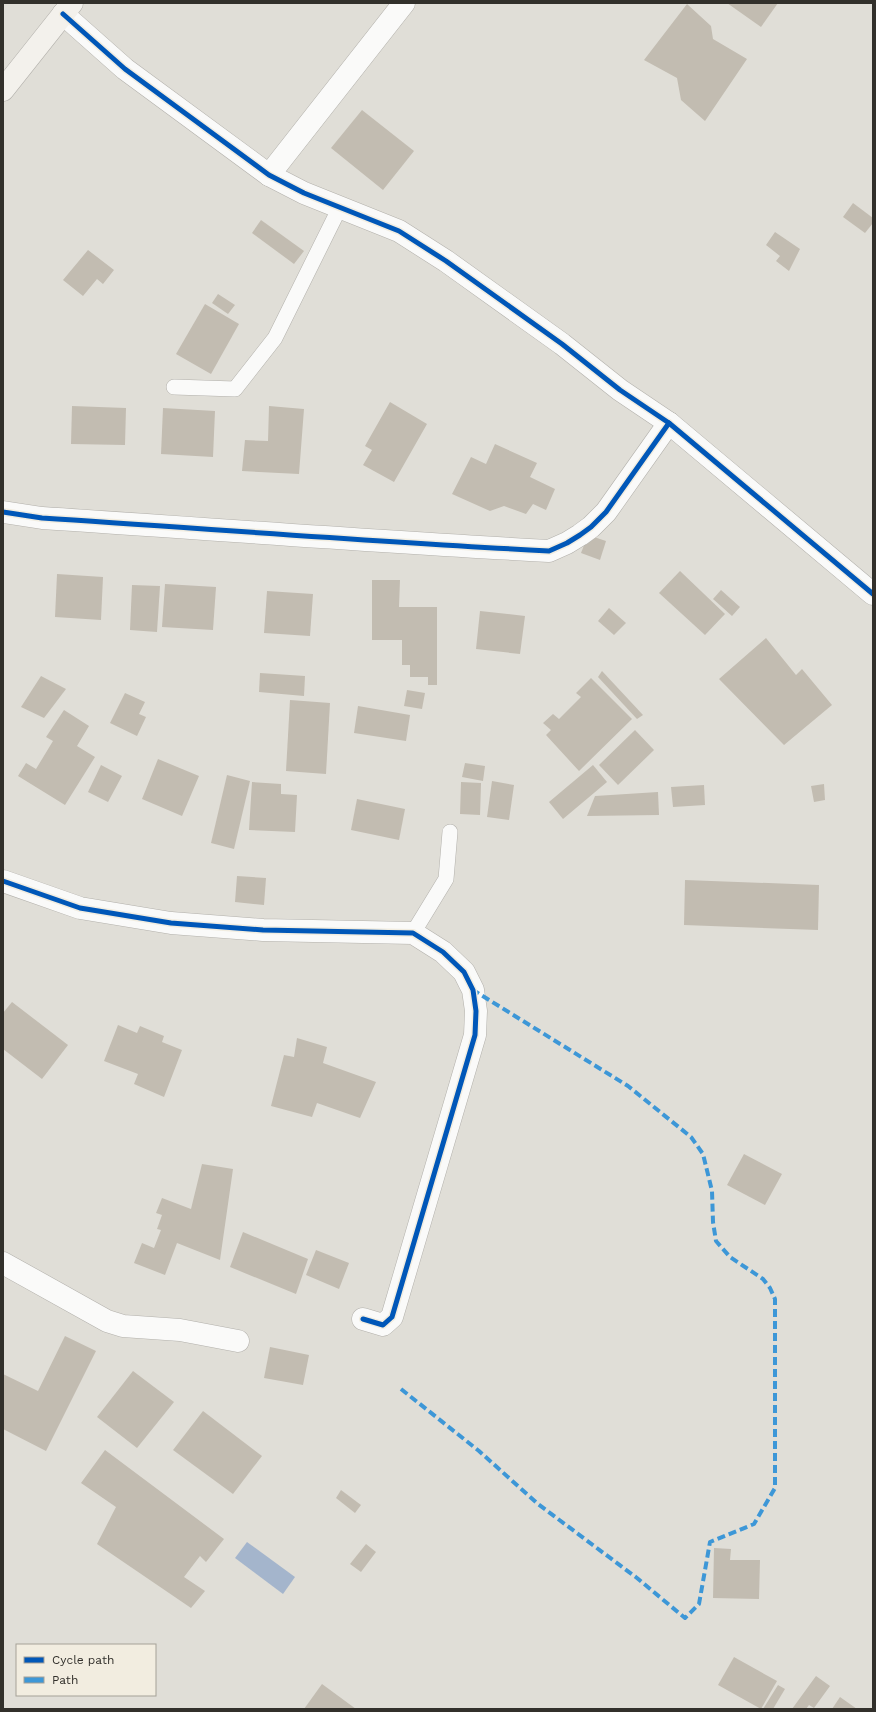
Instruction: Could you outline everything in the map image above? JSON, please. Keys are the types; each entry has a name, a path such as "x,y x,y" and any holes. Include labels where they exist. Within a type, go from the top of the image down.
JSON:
{"main road":[{"path":"3,90 67,9"}],"street":[{"path":"269,175 404,3"},
{"path":"67,9 125,69 269,175 304,193 399,231 446,261 562,344 620,390 669,423 873,594"},
{"path":"3,512 42,518 548,551 567,543 592,527 606,512 669,423"},
{"path":"3,881 80,908 171,923 263,930 413,934 443,952 464,972 473,990 476,1011 475,1035 392,1317 384,1325 363,1319"},
{"path":"3,1262 107,1321 123,1326 180,1330 238,1341"}],"lane":[{"path":"174,387 235,389 276,338 340,207"},
{"path":"413,934 446,879 450,832"}],"water":[{"path":"247,1542 295,1577 283,1594 235,1558"}],"building":[{"path":"727,3 778,3 761,27"},
{"path":"687,4 711,26 713,39 747,59 705,121 681,100 677,78 644,60"},
{"path":"362,110 414,151 383,190 331,148"},
{"path":"853,203 873,218 873,223 865,233 843,217"},
{"path":"261,220 304,251 294,264 252,233"},
{"path":"775,232 800,249 789,271 776,261 780,256 766,245"},
{"path":"88,250 114,270 103,284 97,279 83,296 63,280"},
{"path":"218,294 235,305 228,314 212,303"},
{"path":"205,304 239,324 211,374 176,354"},
{"path":"390,402 427,424 394,482 363,465 372,450 365,446"},
{"path":"72,406 126,408 125,445 71,444"},
{"path":"269,406 304,409 299,474 242,471 245,440 268,441"},
{"path":"163,408 215,411 213,457 161,454"},
{"path":"495,444 537,463 530,477 555,489 546,510 533,504 526,514 504,506 490,511 452,494 471,457 486,464"},
{"path":"588,535 606,541 600,560 581,553"},
{"path":"680,571 725,614 705,635 659,593"},
{"path":"57,574 103,577 101,620 55,617"},
{"path":"372,580 400,580 399,607 437,607 437,685 428,685 428,677 410,677 410,665 402,665 402,640 372,640"},
{"path":"165,584 216,587 213,630 162,627"},
{"path":"132,585 160,586 157,632 130,630"},
{"path":"721,590 740,607 732,616 713,599"},
{"path":"267,591 313,594 310,636 264,633"},
{"path":"609,608 626,623 614,635 598,621"},
{"path":"480,611 525,616 520,654 476,649"},
{"path":"766,638 796,675 802,669 832,705 784,745 719,679"},
{"path":"602,671 643,715 637,719 598,677"},
{"path":"260,673 305,676 304,696 259,692"},
{"path":"41,676 66,689 44,718 21,707"},
{"path":"591,678 632,719 579,771 546,735 551,730 543,723 553,714 559,719 581,697 576,693"},
{"path":"407,690 425,693 422,709 404,706"},
{"path":"125,693 145,702 139,714 146,717 137,736 110,723"},
{"path":"290,700 330,703 326,774 286,771"},
{"path":"358,706 410,715 406,741 354,733"},
{"path":"64,710 89,726 77,746 95,757 65,805 18,776 26,763 36,769 53,741 46,737"},
{"path":"635,730 654,750 618,785 599,765"},
{"path":"158,759 199,776 182,816 142,799"},
{"path":"465,763 485,766 483,781 462,777"},
{"path":"101,765 122,776 108,802 88,792"},
{"path":"593,765 607,782 563,819 549,802"},
{"path":"227,775 250,781 234,849 211,843"},
{"path":"492,781 514,785 509,820 487,817"},
{"path":"252,782 281,784 281,794 297,795 295,832 249,830"},
{"path":"461,782 481,783 480,815 460,814"},
{"path":"824,784 825,800 814,802 811,786"},
{"path":"704,785 705,805 673,807 671,787"},
{"path":"658,792 659,815 587,816 595,796"},
{"path":"357,799 405,809 399,840 351,830"},
{"path":"237,876 266,878 264,905 235,902"},
{"path":"685,880 819,885 818,930 684,925"},
{"path":"12,1002 68,1045 42,1079 3,1049 3,1013"},
{"path":"118,1025 137,1033 140,1026 164,1036 162,1042 182,1050 164,1097 134,1084 138,1074 104,1061"},
{"path":"297,1038 327,1047 323,1063 376,1082 360,1118 317,1103 312,1117 271,1106 284,1055 294,1057"},
{"path":"744,1154 782,1174 765,1205 727,1185"},
{"path":"202,1164 233,1169 220,1260 177,1243 165,1275 134,1263 142,1243 154,1248 161,1230 157,1229 162,1215 156,1213 162,1198 191,1209"},
{"path":"243,1232 308,1259 296,1294 230,1267"},
{"path":"316,1250 349,1263 339,1289 306,1275"},
{"path":"65,1336 96,1351 46,1451 3,1429 3,1374 38,1391"},
{"path":"270,1347 309,1355 303,1385 264,1378"},
{"path":"133,1371 174,1402 137,1448 97,1417"},
{"path":"203,1411 262,1456 233,1494 173,1450"},
{"path":"105,1450 224,1539 206,1562 200,1556 184,1577 205,1591 191,1608 97,1544 116,1507 81,1483"},
{"path":"341,1490 361,1505 355,1513 336,1498"},
{"path":"366,1544 376,1552 361,1572 350,1564"},
{"path":"714,1548 731,1549 730,1560 760,1560 759,1599 713,1598"},
{"path":"734,1657 777,1681 761,1709 718,1685"},
{"path":"816,1676 830,1686 814,1708 809,1705 806,1709 792,1709"},
{"path":"322,1684 356,1709 304,1709"},
{"path":"778,1685 785,1689 773,1709 763,1709"},
{"path":"840,1697 857,1709 832,1709"}],"marked path":[{"path":"401,1389 479,1451 538,1504 637,1578 685,1618 699,1604 710,1542 754,1524 775,1488 775,1299 770,1288 763,1279 730,1257 716,1241 713,1222 712,1191 703,1154 691,1137 628,1086 473,990"}],"cycle path":[{"path":"63,14 125,69 269,175 304,193 399,231 446,261 562,344 620,390 669,423 873,594"},
{"path":"3,512 42,518 359,540 549,551 580,535 591,527 606,512 669,423"},
{"path":"3,881 80,908 171,923 263,930 413,933 443,952 464,972 473,990 476,1011 475,1035 392,1317 383,1325 363,1319"}]}
